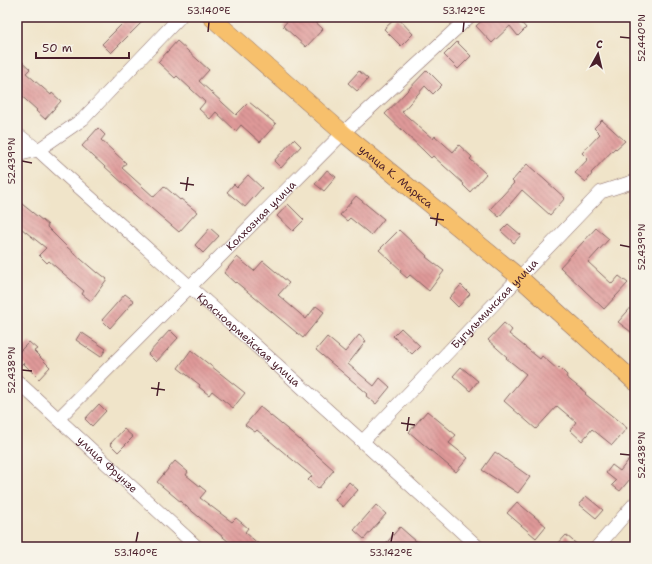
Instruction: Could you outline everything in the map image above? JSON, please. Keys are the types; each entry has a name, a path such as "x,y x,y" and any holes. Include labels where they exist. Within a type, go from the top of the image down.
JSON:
{"main road":[{"name":"улица К. Маркса","path":"211,17 343,133 519,277 635,382"}],"street":[{"path":"17,155 38,150 83,119 180,17"},
{"name":"Колхозная улица","path":"59,418 343,133 468,17"},
{"name":"Красноармейская улица","path":"17,134 38,150 190,288 363,441 478,547"},
{"name":"Бугульминская улица","path":"363,441 601,192 635,181"},
{"name":"улица Фрунзе","path":"17,381 59,418 197,547"},
{"path":"597,547 635,503"}],"building":[{"path":"129,17 147,17 111,53 102,44"},
{"path":"291,17 310,17 323,29 306,47 283,26"},
{"path":"397,17 413,34 401,46 384,29"},
{"path":"486,17 520,17 518,19 526,28 518,36 510,26 492,43 476,26"},
{"path":"177,41 209,70 199,81 236,115 249,102 276,124 260,142 241,125 236,131 216,112 210,119 199,109 205,102 177,76 175,78 158,62"},
{"path":"457,42 471,56 458,69 444,55"},
{"path":"17,57 30,69 26,73 51,95 52,93 61,101 45,119 17,92"},
{"path":"427,70 442,85 433,94 425,86 402,112 433,139 435,136 453,152 459,145 472,157 470,159 486,174 470,192 463,185 464,184 433,156 431,158 385,114"},
{"path":"359,71 368,79 357,91 348,83"},
{"path":"602,120 625,141 616,149 615,148 591,173 592,174 586,182 575,173 588,159 582,153 600,134 594,128"},
{"path":"98,128 105,135 101,140 126,163 122,168 154,197 164,186 197,212 179,232 82,146"},
{"path":"294,139 301,146 281,168 274,161"},
{"path":"527,164 565,198 550,215 522,190 499,217 490,209 514,183 512,181"},
{"path":"327,170 336,177 324,191 315,184"},
{"path":"248,175 262,188 245,207 227,192 234,184 237,187"},
{"path":"356,196 384,219 371,235 350,218 347,221 340,215"},
{"path":"17,200 48,225 47,227 67,247 97,273 98,272 107,279 91,301 82,294 84,291 49,261 47,263 39,255 46,248 17,225"},
{"path":"288,204 304,220 293,231 277,216"},
{"path":"508,224 521,235 514,243 501,231"},
{"path":"210,228 219,236 203,253 195,245"},
{"path":"596,228 609,239 588,262 612,284 619,276 628,283 604,309 560,267"},
{"path":"399,230 427,256 426,257 444,271 429,291 410,275 407,278 400,272 401,270 379,250"},
{"path":"237,257 254,271 263,261 289,283 278,295 306,319 316,306 324,312 303,338 224,273"},
{"path":"461,285 470,294 458,307 449,298"},
{"path":"125,294 134,301 110,328 102,320"},
{"path":"635,303 635,335 618,322"},
{"path":"504,323 512,330 509,334 540,359 542,356 557,369 559,367 567,375 566,377 627,428 612,445 592,429 582,441 570,430 576,422 557,406 536,429 504,401 526,374 506,358 507,357 488,340"},
{"path":"401,328 420,346 412,354 393,336"},
{"path":"170,330 178,338 156,362 148,354"},
{"path":"81,332 106,349 101,357 76,340"},
{"path":"359,335 366,341 348,364 374,386 380,378 390,387 376,404 366,396 368,394 316,350 327,337 345,352"},
{"path":"29,342 37,349 34,351 50,367 39,379 23,363 17,369 17,354"},
{"path":"191,350 245,393 233,408 212,391 209,395 199,387 200,385 178,368"},
{"path":"461,367 478,381 470,391 453,376"},
{"path":"99,404 106,411 92,426 85,419"},
{"path":"260,407 334,470 318,489 308,480 312,476 257,430 255,432 245,425"},
{"path":"427,411 456,435 449,443 468,458 456,472 409,432"},
{"path":"124,429 133,437 118,452 110,444"},
{"path":"495,452 530,477 518,493 482,470"},
{"path":"635,452 635,473 620,491 612,485 616,481 606,473 612,465 620,471"},
{"path":"175,461 188,472 186,475 206,491 200,498 232,522 236,518 248,528 245,532 262,547 235,547 157,482"},
{"path":"349,482 358,490 343,507 335,500"},
{"path":"586,496 603,510 596,518 579,504"},
{"path":"517,502 546,526 536,538 507,513"},
{"path":"376,505 386,514 364,539 354,530"},
{"path":"400,527 409,535 423,547 383,547"},
{"path":"566,535 580,547 555,547"}]}
